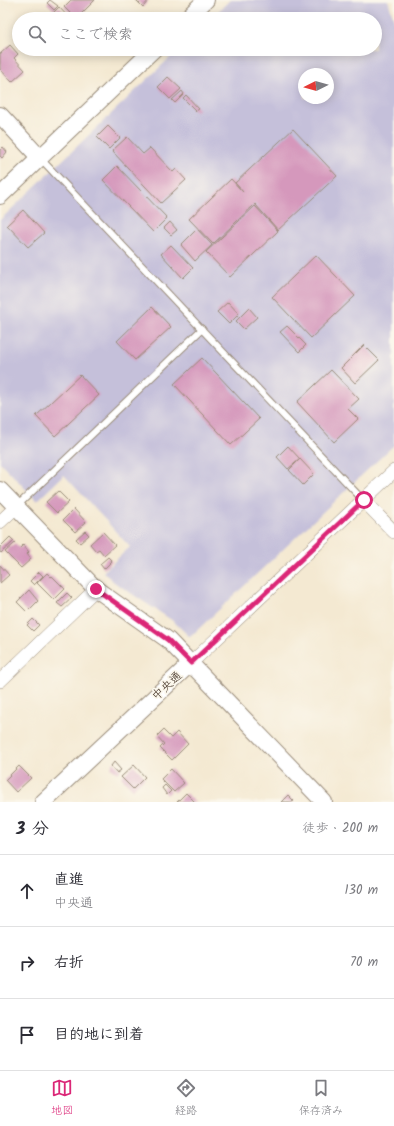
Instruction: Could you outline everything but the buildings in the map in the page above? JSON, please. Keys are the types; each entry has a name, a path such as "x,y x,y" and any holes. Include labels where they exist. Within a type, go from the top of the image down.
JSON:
{"street":[{"path":"193,12 206,0"},
{"path":"0,196 147,56"},
{"path":"0,116 40,158"},
{"name":"中央通","path":"43,802 394,471"},
{"path":"0,490 96,589 168,640 324,802"},
{"path":"364,500 394,532"},
{"path":"0,522 16,507"},
{"path":"0,681 96,589"}],"lane":[{"path":"40,158 364,500"},
{"path":"16,507 202,329"}],"shaded area":[{"path":"230,0 388,0 394,20 394,445 190,637 173,621 114,582 103,572 130,547 64,475 37,501 0,462 0,220 172,56 382,56 382,12 217,12"}],"route":[{"path":"96,589 168,640 191,663 364,500"}]}
